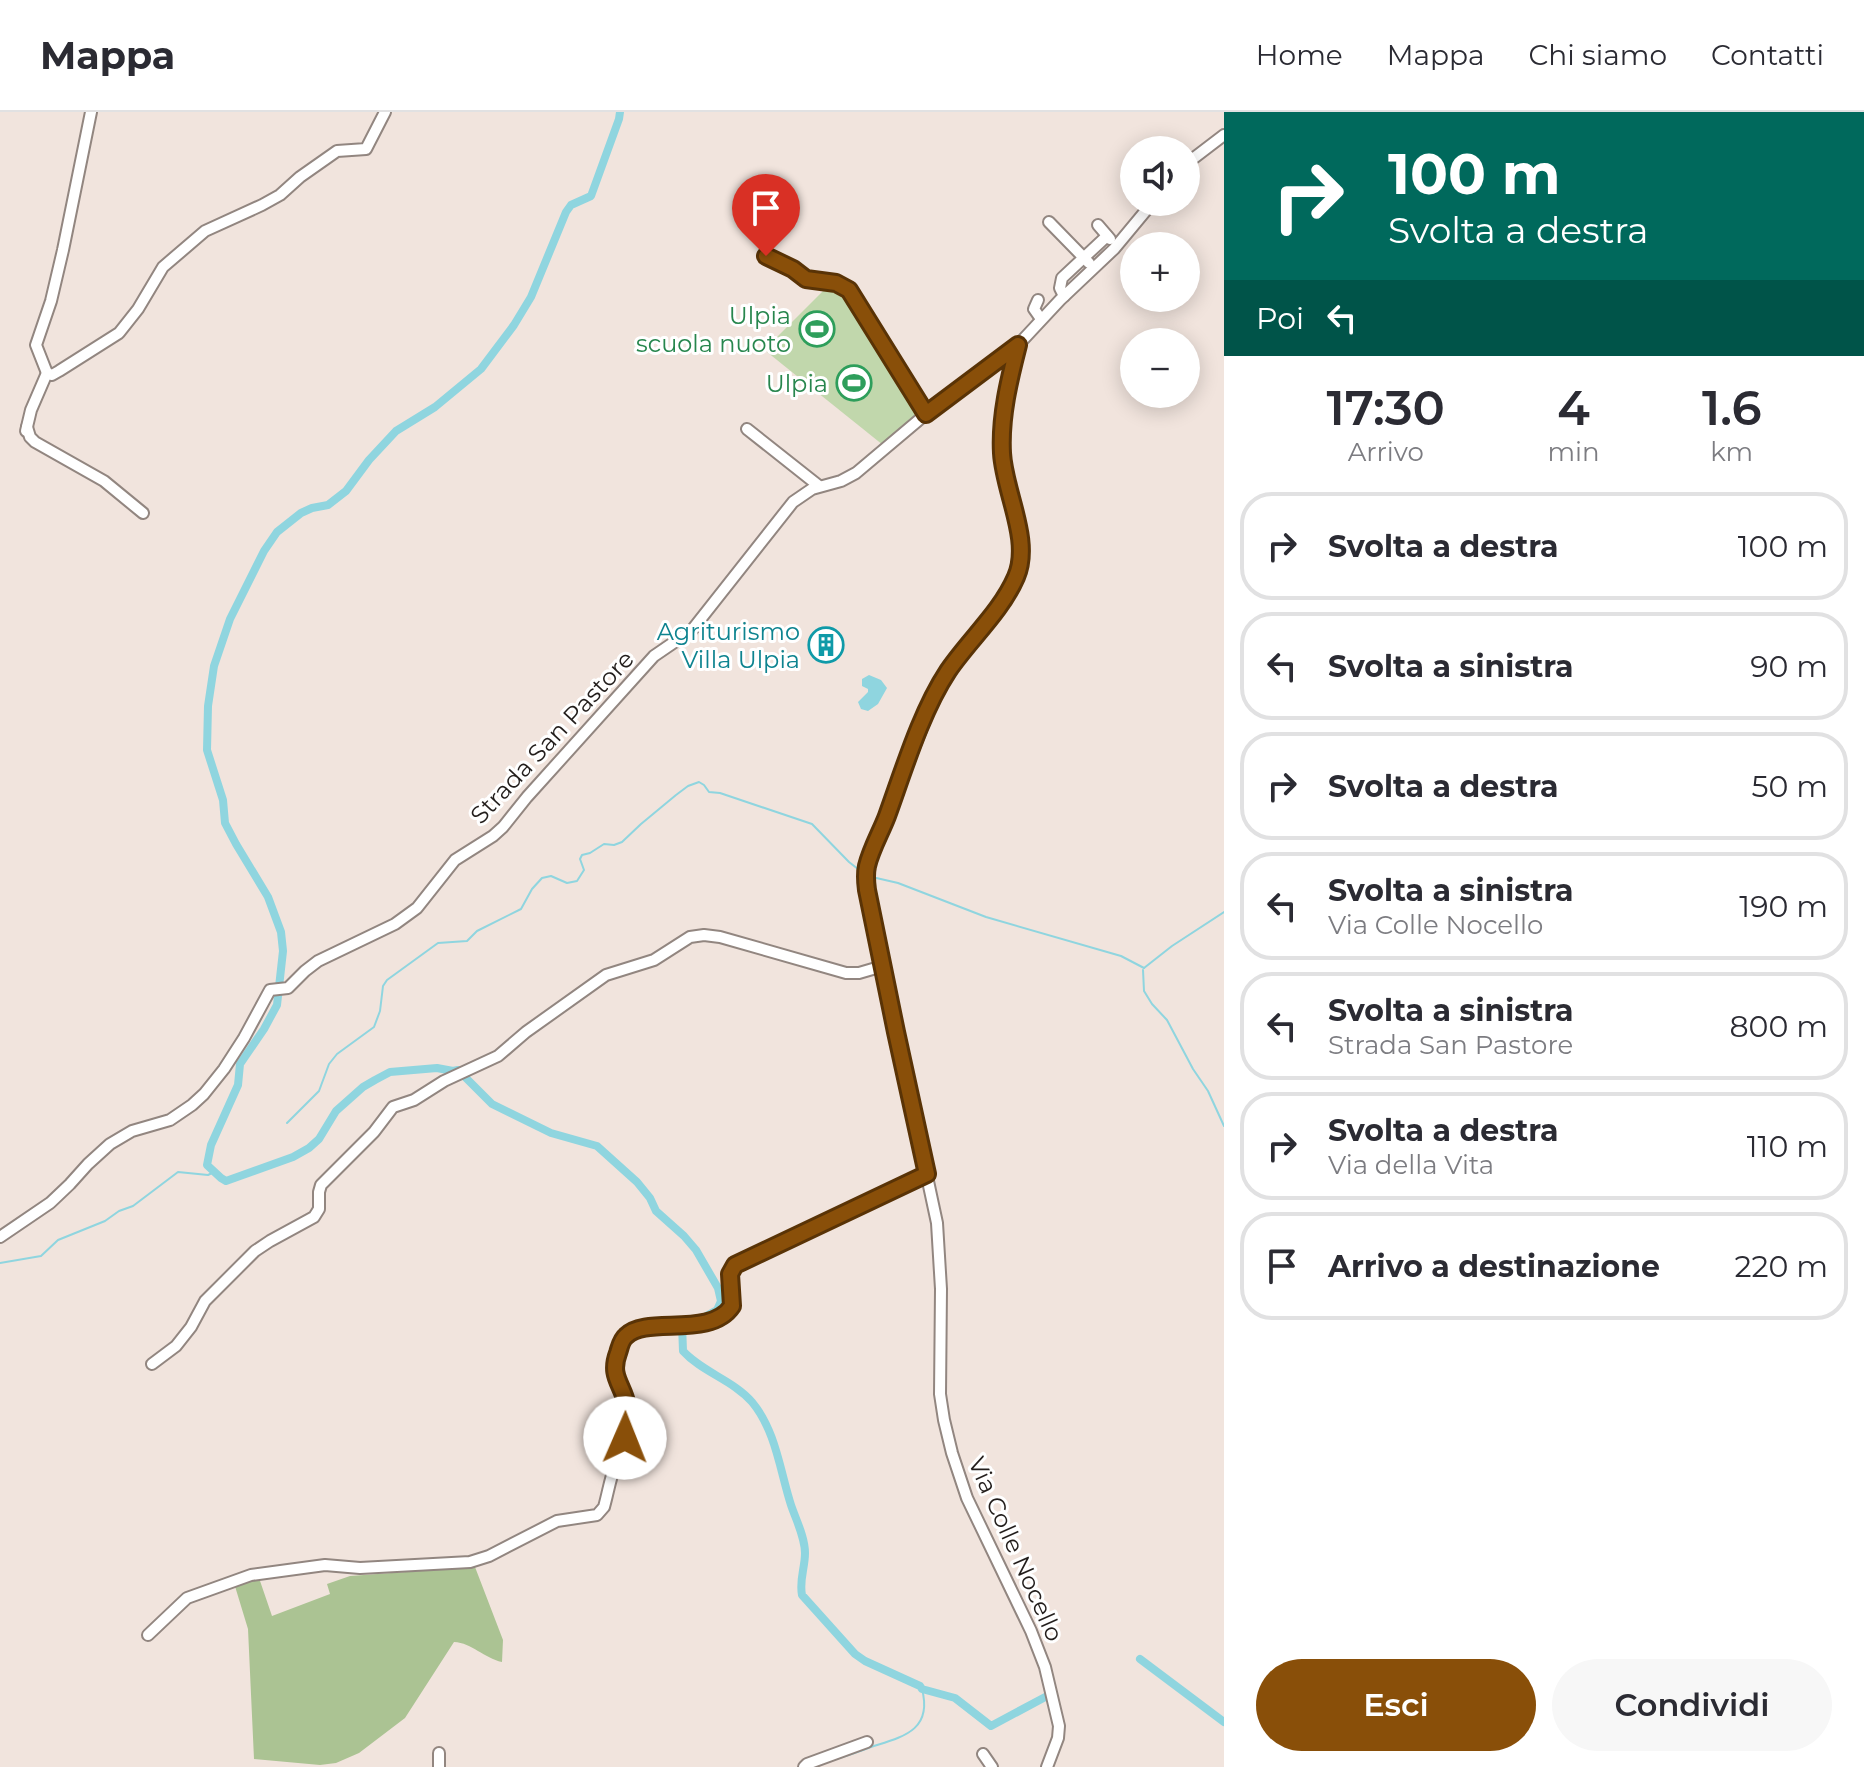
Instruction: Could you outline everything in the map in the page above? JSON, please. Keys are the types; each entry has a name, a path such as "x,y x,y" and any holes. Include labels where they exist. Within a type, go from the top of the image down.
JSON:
{"street":[{"path":"91,112 51,301 36,345 47,373 31,410 26,432 35,442 104,481 143,513"},
{"path":"47,373 52,375 119,333 138,309 163,267 205,231 280,195 337,151 366,149 385,112"},
{"path":"1200,153 1224,135"},
{"name":"Via Colle Nocello","path":"1047,1767 1059,1724 1045,1667 967,1498 944,1420 940,1394 936,1214 898,1045 866,875 868,862 936,693 951,666 1013,584 1020,566 1020,539 1006,482 1002,447 1006,399 1018,347 1041,319 1116,247 1141,216"},
{"path":"1049,222 1093,267"},
{"path":"1098,225 1116,247"},
{"path":"1064,296 1060,288 1062,278 1107,236"},
{"path":"766,256 806,279 836,283 849,290 926,414"},
{"path":"1038,300 1034,309 1041,319"},
{"path":"1018,347 1030,353"},
{"name":"Strada San Pastore","path":"0,1237 50,1203 110,1144 132,1131 170,1120 204,1094 224,1069 268,992 285,989 318,961 399,922 423,902 455,860 499,831 654,656 692,630 801,495 856,473 926,414 1018,347"},
{"path":"747,429 819,486"},
{"path":"152,1364 176,1346 205,1301 255,1251 314,1217 319,1209 321,1185 374,1132 390,1109 418,1099 439,1084 498,1056 598,980 616,971 654,960 692,936 709,935 846,973 859,973 883,966"},
{"path":"733,1321 730,1274 735,1265 927,1174"},
{"path":"148,1635 187,1598 251,1575 325,1565 360,1568 470,1562 489,1556 557,1521 597,1515 605,1504 627,1426 627,1404 614,1368 623,1339 629,1333 644,1329 704,1323 723,1316 732,1306"},
{"path":"804,1767 867,1742"},
{"path":"439,1753 439,1767"},
{"path":"983,1754 992,1767"}],"green space":[{"name":"Ulpia","path":"837,277 921,414 883,445 767,352 777,337"},
{"path":"475,1567 503,1640 502,1662 454,1642 405,1718 359,1753 336,1763 320,1765 254,1759 248,1629 234,1583 258,1575 272,1616 330,1594 327,1584 350,1576"}],"water":[{"path":"869,675 881,680 887,688 878,704 868,711 861,709 858,702 868,692 862,686 862,679"}],"waterway":[{"path":"620,112 591,196 571,205 566,212 531,297 481,369 435,407 396,431 346,491 328,505 301,513 277,532 264,551 230,619 214,666 208,706 207,750 223,800 225,823 268,897 281,932 283,951 277,1005 240,1064 238,1085 211,1145 207,1165 226,1181 293,1157 319,1139 336,1111 363,1087 390,1072 437,1068 458,1070 492,1104 551,1133 597,1146 637,1182 656,1211 696,1250 718,1288 721,1301 717,1310 694,1323 682,1324 683,1351 744,1394 767,1426 804,1541 802,1595 855,1654 865,1661 922,1689 955,1698 991,1726 1049,1695"},
{"path":"287,1123 319,1091 329,1064 337,1054 374,1027 387,980 438,943 467,941 477,931 521,909 542,878 551,876 567,883 577,881 584,870 580,859 582,855 604,844 622,842 688,786 699,782 709,792 812,824 863,873"},
{"path":"872,877 898,883 986,917 1121,956 1144,968"},
{"path":"1144,968 1224,912"},
{"path":"1143,970 1144,991 1167,1020 1208,1091 1224,1126"},
{"path":"0,1263 41,1256 58,1240 133,1206 178,1172 208,1175 214,1172"},
{"path":"1140,1659 1224,1722"},
{"path":"833,1760 894,1740 912,1730 923,1714 922,1689"}],"place":[{"name":"Ulpia scuola nuoto","path":"817,329"},
{"name":"Ulpia","path":"854,383"},
{"name":"Agriturismo Villa Ulpia","path":"826,645"}],"route":[{"path":"625,1438 627,1408 614,1373 614,1362 627,1335 649,1328 697,1324 723,1316 732,1306 730,1274 735,1265 927,1174 867,890 866,870 936,693 951,666 1013,584 1021,562 1020,539 1006,482 1002,447 1007,394 1018,345 926,414 849,290 836,283 806,279 766,256"}]}
